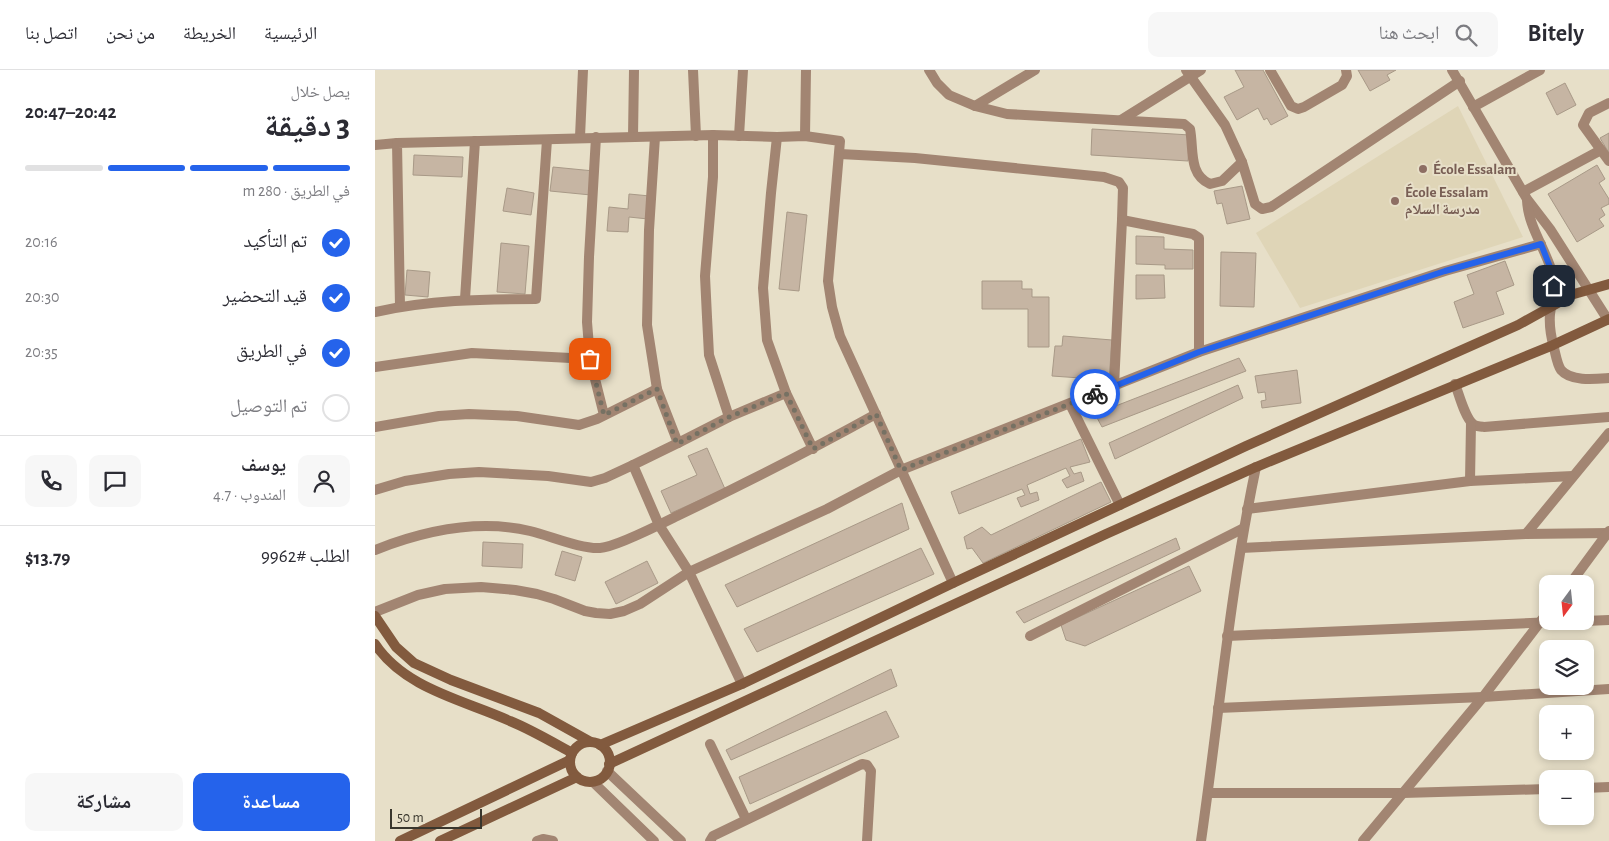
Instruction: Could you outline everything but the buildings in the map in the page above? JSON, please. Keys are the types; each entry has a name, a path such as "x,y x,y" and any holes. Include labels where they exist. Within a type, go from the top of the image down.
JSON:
{"street":[{"path":"579,138 583,70"},
{"path":"633,137 634,70"},
{"path":"693,70 696,136"},
{"path":"739,136 743,70"},
{"path":"805,136 806,70"},
{"path":"929,70 937,83 949,95 975,106 1007,114 1184,124 1190,129 1194,168 1202,180 1210,184 1222,181 1242,162"},
{"path":"975,106 1035,70"},
{"path":"1120,121 1188,74 1201,70"},
{"path":"1270,70 1291,106 1298,109 1342,85 1347,76 1346,70"},
{"path":"608,768 1106,534 1257,467 1608,320 1543,218 1525,196 1452,70"},
{"path":"1473,106 1540,70"},
{"path":"1188,74 1225,125 1242,162 1255,204 1262,209 1271,207 1460,81"},
{"path":"1609,103 1589,113 1583,125 1609,161"},
{"path":"713,135 713,177 705,276 709,355 729,417"},
{"path":"375,145 713,135 805,136 841,141 829,282 832,307 840,336 953,583"},
{"path":"596,137 587,322 590,359 604,415"},
{"path":"655,137 649,230 647,325 657,389 677,444"},
{"path":"777,137 763,288 767,340 786,393 813,449"},
{"path":"375,312 400,306 465,299 535,299 547,140"},
{"path":"465,299 475,141"},
{"path":"397,143 400,306"},
{"path":"1525,196 1601,150"},
{"path":"840,154 915,158 1104,177 1119,182 1123,188 1114,386"},
{"path":"1525,196 1528,212 1553,280 1550,322 1558,365 1563,372 1572,376 1593,380 1609,378"},
{"path":"1122,220 1193,234 1199,238 1199,352"},
{"path":"375,612 418,595 445,589 481,587 537,594 585,611 609,614 624,611 640,604 689,572 827,509 901,470 1199,352 1436,274 1541,244"},
{"path":"400,841 571,756 578,746 595,744 742,684 1246,446 1518,325 1574,294 1609,284"},
{"path":"375,368 472,353 590,359"},
{"path":"1455,384 1471,423 1470,481"},
{"path":"375,427 439,416 469,414 517,416 579,425 657,389"},
{"path":"375,490 405,481 449,474 479,472 548,476 591,482 605,478 729,417 786,393"},
{"path":"1070,404 1120,505"},
{"path":"375,550 426,533 502,526 601,548 659,525 813,449 876,414"},
{"path":"1471,423 1484,427 1609,417"},
{"path":"1525,534 1609,433"},
{"path":"633,465 659,525 689,572 742,684"},
{"path":"1201,841 1227,636 1247,509 1257,467"},
{"path":"1247,509 1470,481 1573,476"},
{"path":"1030,636 1244,528"},
{"path":"1241,548 1525,534 1608,533"},
{"path":"1576,575 1608,533"},
{"path":"375,616 396,647 414,663 451,680 539,714 595,744 608,754 608,768 602,778 593,782 585,782 577,777 571,769 571,756"},
{"path":"1594,621 1609,620"},
{"path":"1227,636 1539,623"},
{"path":"1363,841 1483,697 1539,624"},
{"path":"375,644 393,666 416,681 528,729 571,756"},
{"path":"1219,708 1483,697 1609,689"},
{"path":"710,744 746,819"},
{"path":"710,841 713,836 746,819 863,764 867,765 871,772 867,841"},
{"path":"608,768 681,841"},
{"path":"440,841 577,777"},
{"path":"593,782 650,839"},
{"path":"1594,788 1609,787"},
{"path":"1208,793 1403,793 1539,789"},
{"path":"537,841 543,839 553,841"}],"shaded area":[{"name":"École Essalam","path":"1458,106 1523,237 1300,308 1256,233"}],"way so far":[{"path":"590,359 604,415 657,389 677,444 729,417 786,393 813,449 876,414 901,470 1095,394"}],"place":[{"name":"École Essalam","path":"1423,169"},
{"name":"École Essalam مدرسة السلام","path":"1395,201"}],"route":[{"path":"1095,394 1199,352 1362,297 1541,244 1552,272 1554,286"}]}
